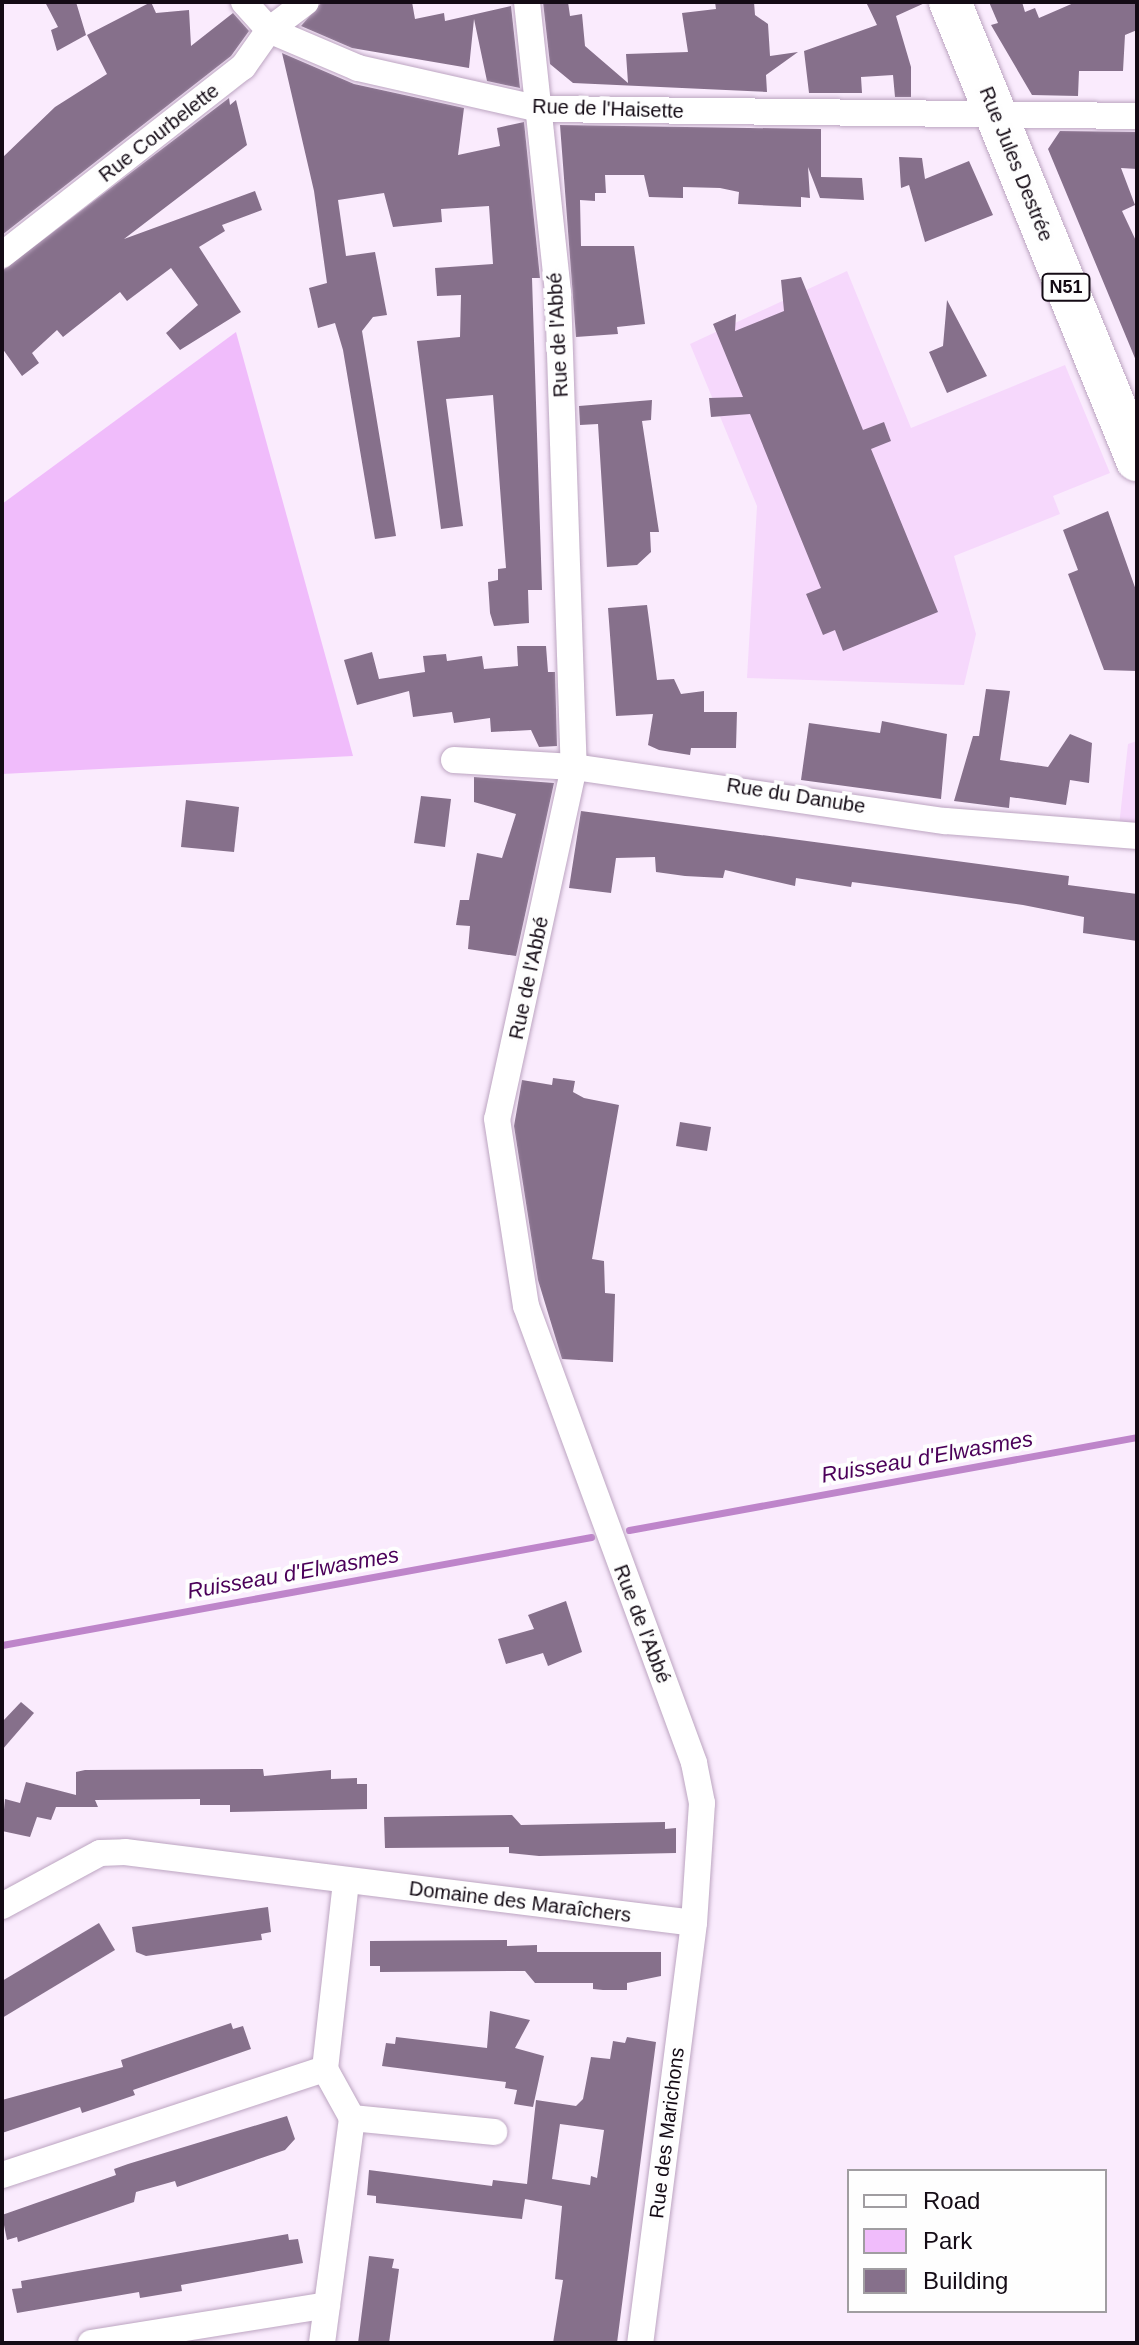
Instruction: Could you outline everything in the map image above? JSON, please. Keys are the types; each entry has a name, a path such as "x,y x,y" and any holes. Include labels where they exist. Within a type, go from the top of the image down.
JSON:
{"main road":[{"name":"Rue Jules Destrée","path":"950,2 1137,460"}],"street":[{"name":"Rue de l'Haisette","path":"244,2 269,30 358,68 540,109 1137,116"},
{"name":"Rue Courbelette","path":"2,255 243,67 269,30 306,2"},
{"name":"Rue de l'Abbé","path":"527,2 558,293 574,767 497,1119 526,1306 694,1763 704,1832 694,1923"},
{"name":"Rue du Danube","path":"454,760 574,767 946,821 1137,836"},
{"name":"Domaine des Maraîchers","path":"2,1906 111,1852 694,1923"},
{"path":"322,2343 352,2118 325,2069 346,1881"},
{"name":"Rue des Marichons","path":"640,2343 694,1923"},
{"path":"2,2175 325,2069"},
{"path":"352,2118 494,2132"},
{"path":"91,2343 327,2305"}],"shaded area":[{"path":"847,271 911,428 1065,365 1110,473 1053,496 1060,514 954,556 976,634 964,685 747,678 757,506 690,344"},
{"path":"1137,741 1137,828 1119,826 1128,744"}],"green space":[{"path":"236,332 353,756 2,774 2,504"}],"building":[{"path":"45,2 76,2 86,35 57,51 51,30 58,27"},
{"path":"151,2 156,13 189,10 191,46 233,13 249,31 231,56 2,235 2,158 55,107 107,74 87,35"},
{"path":"322,2 412,2 415,19 444,13 445,21 511,6 520,88 487,81 474,19 469,68 352,48 301,26"},
{"path":"543,2 568,2 570,16 582,14 585,46 628,83 626,54 688,52 682,13 716,9 715,2 754,2 755,15 768,24 770,56 798,52 766,75 767,92 573,83 550,64"},
{"path":"866,2 927,2 896,16 911,67 911,97 895,97 893,75 861,77 862,93 809,93 804,51 877,25"},
{"path":"989,2 1022,2 1025,12 1035,8 1039,18 1076,2 1137,2 1137,30 1125,35 1123,71 1079,71 1078,96 1032,95 991,25 998,23"},
{"path":"282,53 354,84 464,108 458,155 500,146 497,128 524,122 540,278 532,278 542,590 528,590 529,623 494,626 490,613 488,582 498,580 498,569 506,568 493,395 446,399 463,526 441,529 417,341 460,337 461,295 437,296 435,268 493,264 489,206 441,209 442,222 393,227 384,193 338,200 346,256 375,252 387,315 373,317 362,331 396,536 375,539 343,350 335,323 318,328 309,288 327,283 314,191"},
{"path":"229,98 230,105 236,100 247,145 124,239 255,191 262,210 222,225 225,231 199,247 241,312 180,350 166,333 198,305 171,268 127,301 120,292 63,337 57,330 32,353 39,363 22,376 2,348 2,271"},
{"path":"560,125 821,129 821,177 862,178 864,200 820,198 808,167 810,198 801,197 801,207 738,204 739,192 720,188 683,187 683,198 649,197 644,175 605,175 606,193 595,193 595,201 580,200 581,246 634,246 645,324 617,327 618,334 576,337"},
{"path":"1060,131 1137,132 1137,169 1121,168 1135,205 1122,211 1137,243 1137,363 1048,149"},
{"path":"899,157 922,158 925,179 969,161 993,215 925,242 909,185 901,188"},
{"path":"801,277 863,430 884,422 891,441 871,449 938,612 843,651 835,630 823,635 806,594 821,588 750,414 711,417 709,398 743,397 713,324 736,314 735,331 784,311 781,280"},
{"path":"947,300 987,376 947,393 929,352 943,346"},
{"path":"652,400 651,420 642,421 659,532 650,532 651,552 637,565 607,567 598,424 580,425 579,406"},
{"path":"1108,511 1137,593 1137,671 1104,670 1068,574 1078,570 1063,530"},
{"path":"647,605 657,680 674,679 681,694 704,691 704,712 737,712 736,748 691,748 690,755 659,750 648,745 653,714 616,716 608,608"},
{"path":"517,646 546,646 548,672 555,672 557,746 539,747 531,730 491,732 490,718 454,723 452,712 413,717 409,691 357,705 344,660 372,652 379,679 425,672 423,656 446,654 447,661 482,656 484,669 518,666"},
{"path":"986,689 1010,691 1000,760 1048,767 1070,734 1092,743 1089,783 1070,780 1066,805 1010,797 1009,808 954,801 973,736 979,736"},
{"path":"882,721 947,734 941,799 801,780 809,723 880,733"},
{"path":"474,777 554,783 516,956 468,949 470,926 456,925 460,900 469,900 477,853 502,858 516,814 474,802"},
{"path":"421,796 451,799 445,847 414,843"},
{"path":"186,800 239,807 234,852 181,847"},
{"path":"581,811 1069,876 1068,885 1137,894 1137,941 1083,933 1084,917 1023,905 852,882 851,887 796,878 795,886 725,870 723,878 685,876 656,872 655,857 616,858 611,893 569,888"},
{"path":"553,1078 575,1081 573,1092 584,1098 619,1105 592,1259 604,1261 605,1293 615,1294 613,1362 562,1359 538,1280 514,1126 522,1080 552,1085"},
{"path":"680,1122 711,1127 707,1151 676,1146"},
{"path":"566,1601 582,1652 548,1666 543,1653 506,1664 498,1639 534,1629 528,1615"},
{"path":"21,1702 34,1713 2,1750 2,1722"},
{"path":"263,1769 264,1776 331,1770 331,1779 357,1778 357,1784 367,1784 367,1809 230,1812 230,1805 200,1805 200,1799 95,1800 98,1807 56,1807 51,1820 37,1817 30,1837 2,1831 5,1799 20,1803 26,1782 76,1795 76,1772 85,1770"},
{"path":"512,1815 521,1825 665,1822 665,1829 676,1828 676,1853 539,1856 509,1853 509,1847 385,1848 384,1817"},
{"path":"268,1907 271,1932 261,1934 262,1940 146,1956 136,1952 132,1927"},
{"path":"99,1923 115,1950 2,2018 2,1981"},
{"path":"507,1940 507,1946 537,1945 537,1952 661,1952 661,1976 627,1983 627,1990 603,1990 593,1989 593,1983 535,1983 525,1971 380,1972 380,1966 370,1966 370,1941"},
{"path":"490,2011 530,2020 515,2048 544,2056 533,2107 514,2104 517,2090 505,2088 506,2082 382,2066 386,2043 395,2044 396,2037 487,2048"},
{"path":"231,2023 233,2029 243,2026 251,2049 133,2090 135,2095 109,2104 82,2113 80,2107 2,2133 2,2100 123,2067 121,2060"},
{"path":"627,2037 656,2042 617,2343 553,2343 563,2280 555,2279 562,2206 525,2199 522,2219 376,2203 376,2196 367,2195 369,2170 492,2186 493,2180 527,2184 536,2100 576,2106 583,2099 591,2057 610,2059 613,2041 625,2043","holes":["560,2124 604,2130 597,2178 591,2176 590,2185 552,2179"]},
{"path":"287,2116 295,2139 285,2150 177,2187 175,2181 136,2192 134,2202 18,2242 17,2237 7,2240 2,2215 116,2175 114,2169 128,2164"},
{"path":"288,2234 289,2240 298,2239 303,2263 181,2285 182,2291 140,2298 139,2292 17,2313 12,2289 22,2288 21,2281"},
{"path":"369,2256 394,2259 392,2268 399,2269 389,2343 358,2343"}],"waterway":[{"name":"Ruisseau d'Elwasmes","path":"629,1530 1137,1437"},
{"name":"Ruisseau d'Elwasmes","path":"2,1645 591,1537"}]}
